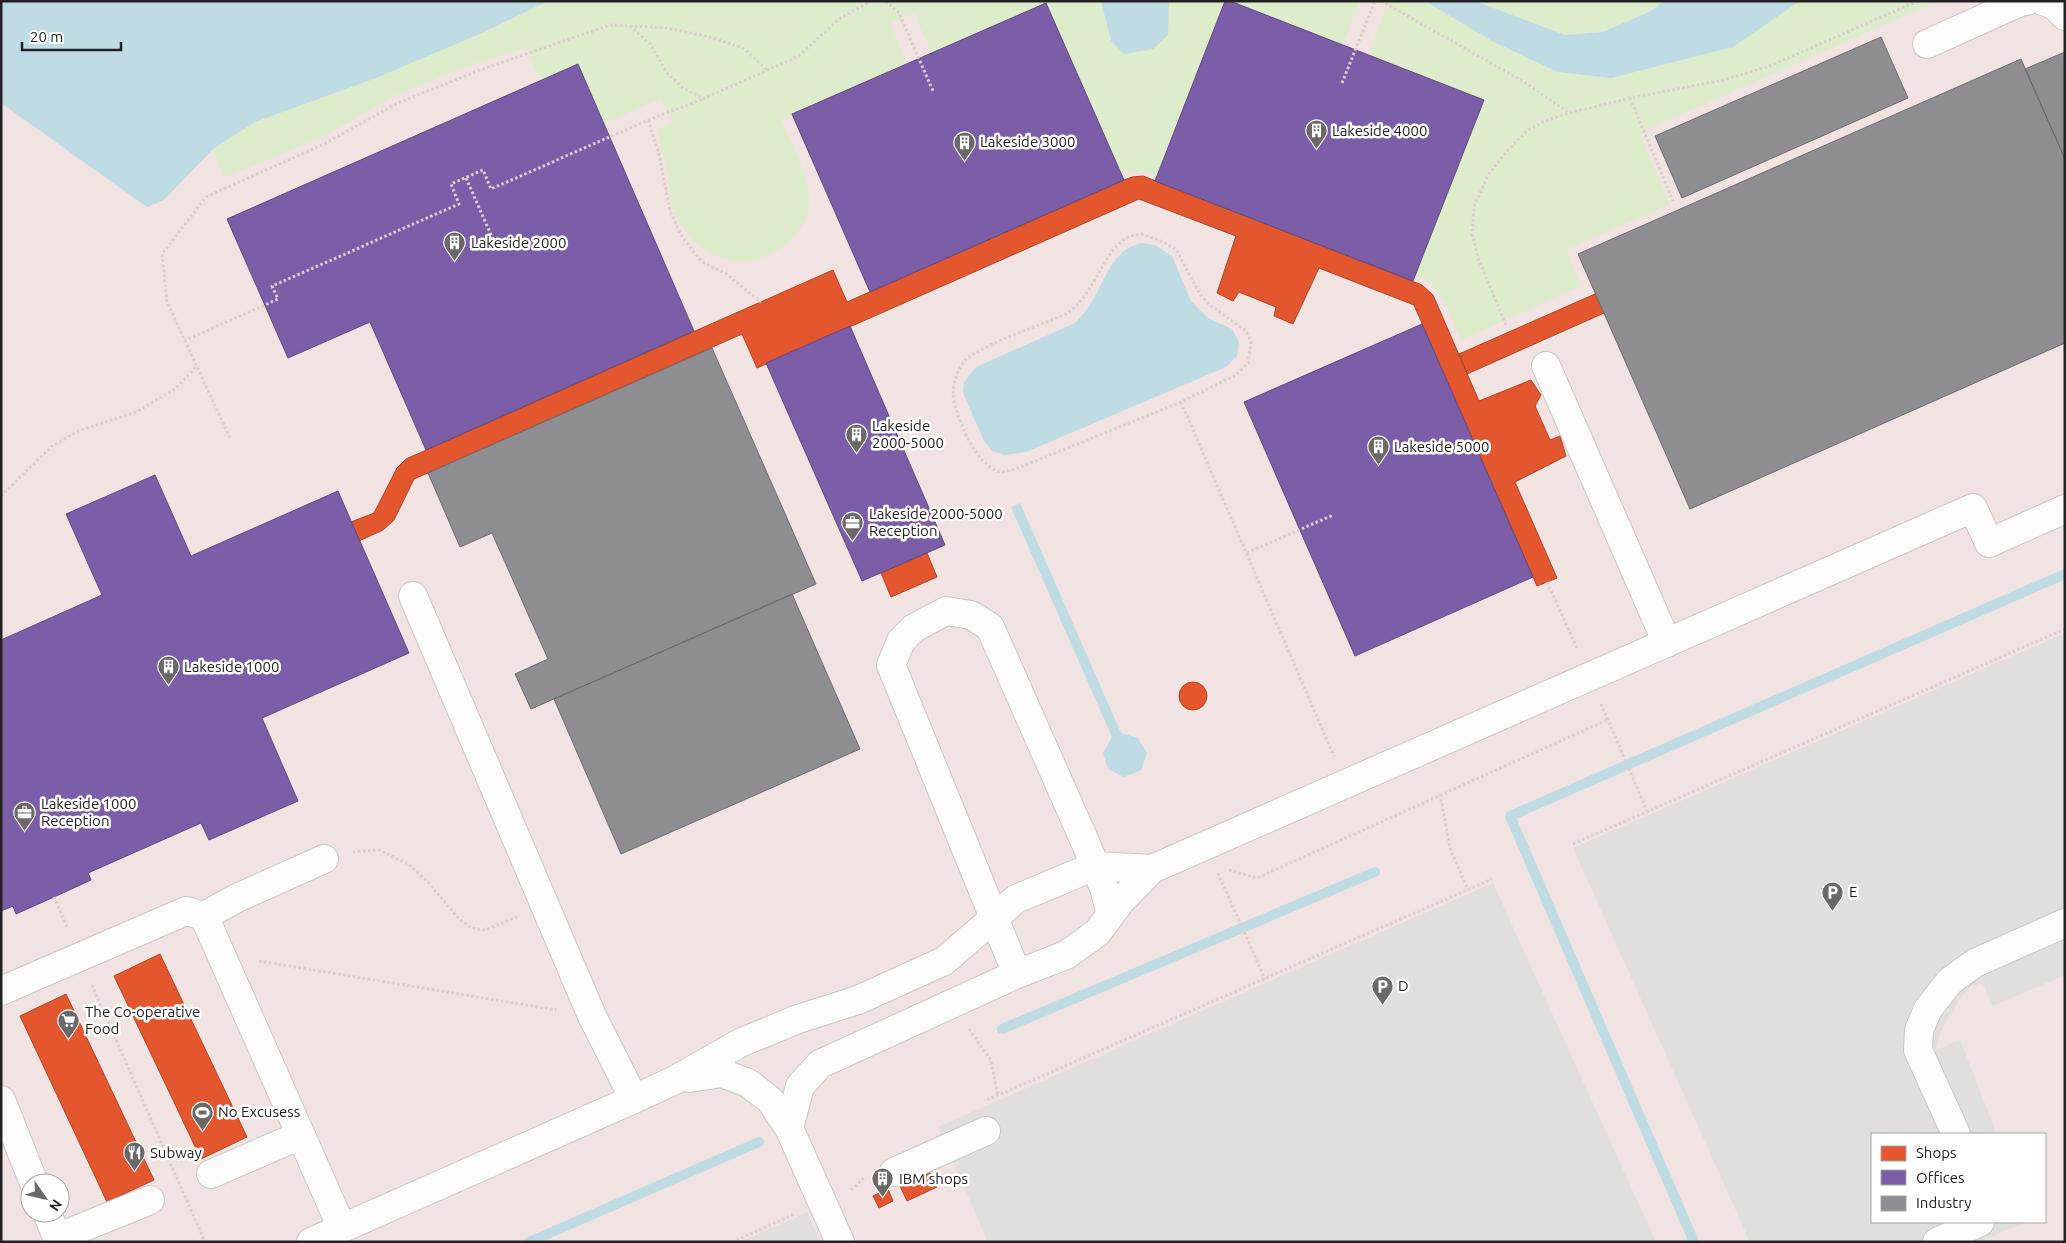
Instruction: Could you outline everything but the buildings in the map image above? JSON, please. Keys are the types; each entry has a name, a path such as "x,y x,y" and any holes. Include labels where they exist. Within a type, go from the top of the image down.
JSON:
{"lane":[{"path":"1927,44 2020,2 2027,1"},
{"path":"2043,1 2054,5 2065,16"},
{"path":"1546,366 1667,643"},
{"path":"789,1128 800,1086 820,1064 1017,974 1066,955 1097,934 1111,914 1152,868 1973,508 1989,543 2065,509"},
{"path":"413,596 592,1016 634,1099"},
{"path":"1017,974 992,919 979,880 891,665 901,641 914,628 929,618 946,611 971,615 990,627 1095,866 1111,914"},
{"path":"1,991 186,912 204,916 237,898 324,859"},
{"path":"311,1242 634,1099 675,1080 740,1044 798,1019 858,1000 944,961 1016,899 1095,866 1152,868"},
{"path":"204,916 342,1228"},
{"path":"1956,1133 1918,1050 1919,1030 1928,1009 1950,981 1974,963 2065,923"},
{"path":"675,1080 722,1073 748,1082 770,1100 789,1128 840,1242"},
{"path":"1,1100 30,1173"},
{"path":"882,1172 986,1131"},
{"path":"211,1174 301,1135"},
{"path":"51,1223 58,1240 150,1200"},
{"path":"1937,1242 1978,1223"}],"path":[{"path":"184,341 278,299 272,286 459,204 450,184 483,170 491,190 648,120 703,99 799,56 839,19 871,1"},
{"path":"886,1 899,13 933,91"},
{"path":"1342,83 1374,1"},
{"path":"1381,1 1521,80 1569,113"},
{"path":"1506,324 1478,258 1472,234 1474,207 1488,175 1507,151 1528,130 1543,122 1569,113 1630,98 1724,80 1767,67 1918,1"},
{"path":"230,438 167,302 162,254 206,197 324,144 396,104 477,71 610,26 666,28 718,40 743,48 767,70"},
{"path":"629,26 650,44 667,73 682,87 703,99"},
{"path":"1630,98 1673,201"},
{"path":"648,120 659,154 670,211 682,237 702,262 726,273 761,302"},
{"path":"466,178 496,246"},
{"path":"1141,234 1159,240 1176,249 1198,291 1208,304 1246,331 1251,342 1248,363 1236,375 1181,402 1013,470 1002,472 990,467 980,458 972,446 958,414 953,393 956,377 964,362 983,349 1076,308 1086,297 1114,251 1127,238 1141,234"},
{"path":"1,496 52,447 78,431 136,412 175,389 196,368"},
{"path":"1181,402 1347,784"},
{"path":"1247,553 1332,515"},
{"path":"1547,582 1572,637"},
{"path":"1573,844 2065,629"},
{"path":"1223,868 1257,878 1608,720"},
{"path":"1618,743 1647,811"},
{"path":"1440,794 1450,848 1468,890"},
{"path":"324,859 348,852 379,850 408,864 427,881 459,919 471,928 485,930 544,904"},
{"path":"980,1103 1492,879"},
{"path":"54,897 205,1242"},
{"path":"1235,911 1265,979"},
{"path":"257,961 592,1016"},
{"path":"951,1004 991,1060 998,1096"},
{"path":"732,1242 822,1202 850,1192 882,1172"}],"shaded area":[{"path":"1,1 2065,1 2065,1242 1,1242"},
{"name":"E","path":"2065,633 2065,975 1993,1006 1982,983 1970,987 1959,1000 1941,1031 1935,1051 1960,1040 1997,1133 1871,1133 1871,1223 2024,1223 1979,1242 1750,1242 1573,848"},
{"name":"D","path":"1493,883 1656,1242 988,1242 938,1127"},
{"path":"807,1212 820,1242 740,1242"}],"green space":[{"path":"548,1 1101,1 1111,41 1124,54 1153,49 1168,36 1169,1 1225,1 1157,175 1131,172 1122,175 1046,3 932,53 914,13 890,23 907,64 781,119 804,173 809,195 809,205 805,219 798,232 788,243 776,251 747,261 733,261 707,251 691,238 676,217 657,130 672,123 661,98 604,124 578,64 540,80 526,48 476,63 394,96 323,137 223,178 213,149 255,122 376,78 482,33"},
{"path":"1230,1 1360,1 1342,45"},
{"path":"1388,1 1424,1 1492,41 1733,47 1800,1 1938,1 1639,133 1670,204 1566,250 1581,286 1461,340 1449,311 1439,294 1433,286 1415,275 1484,100 1368,55"},
{"path":"1475,1 1664,1 1651,11 1603,32 1565,35"}],"water":[{"path":"1,1 548,1 482,33 376,78 255,122 213,149 164,200 147,207 1,103"},
{"path":"1101,1 1169,1 1168,35 1153,49 1124,54 1111,41"},
{"path":"1425,1 1475,1 1565,35 1603,32 1651,11 1664,1 1800,1 1733,47 1611,78 1558,72 1492,41"},
{"path":"1142,243 1155,245 1172,256 1191,301 1208,318 1232,329 1239,342 1237,356 1226,367 1026,452 1005,455 992,451 984,441 963,393 964,382 976,367 1075,323 1090,305 1106,274 1119,256 1129,248"},
{"path":"1020,503 1121,733 1138,738 1147,753 1141,770 1124,777 1108,769 1103,753 1112,737 1011,507"}],"waterway":[{"path":"1694,1242 1510,816 2065,574"},
{"path":"1002,1029 1375,872"},
{"path":"529,1242 759,1142"}],"place":[{"name":"Lakeside 4000","path":"1316,150"},
{"name":"Lakeside 3000","path":"964,161"},
{"name":"Lakeside 2000","path":"455,262"},
{"name":"Lakeside 2000-5000","path":"856,454"},
{"name":"Lakeside 5000","path":"1378,466"},
{"name":"Lakeside 2000-5000 Reception","path":"853,542"},
{"name":"Lakeside 1000","path":"168,686"},
{"name":"Lakeside 1000 Reception","path":"25,832"},
{"name":"E","path":"1833,911"},
{"name":"D","path":"1382,1005"},
{"name":"The Co-operative Food","path":"69,1040"},
{"name":"No Excusess","path":"202,1131"},
{"name":"Subway","path":"134,1172"},
{"name":"IBM shops","path":"883,1198"}]}
